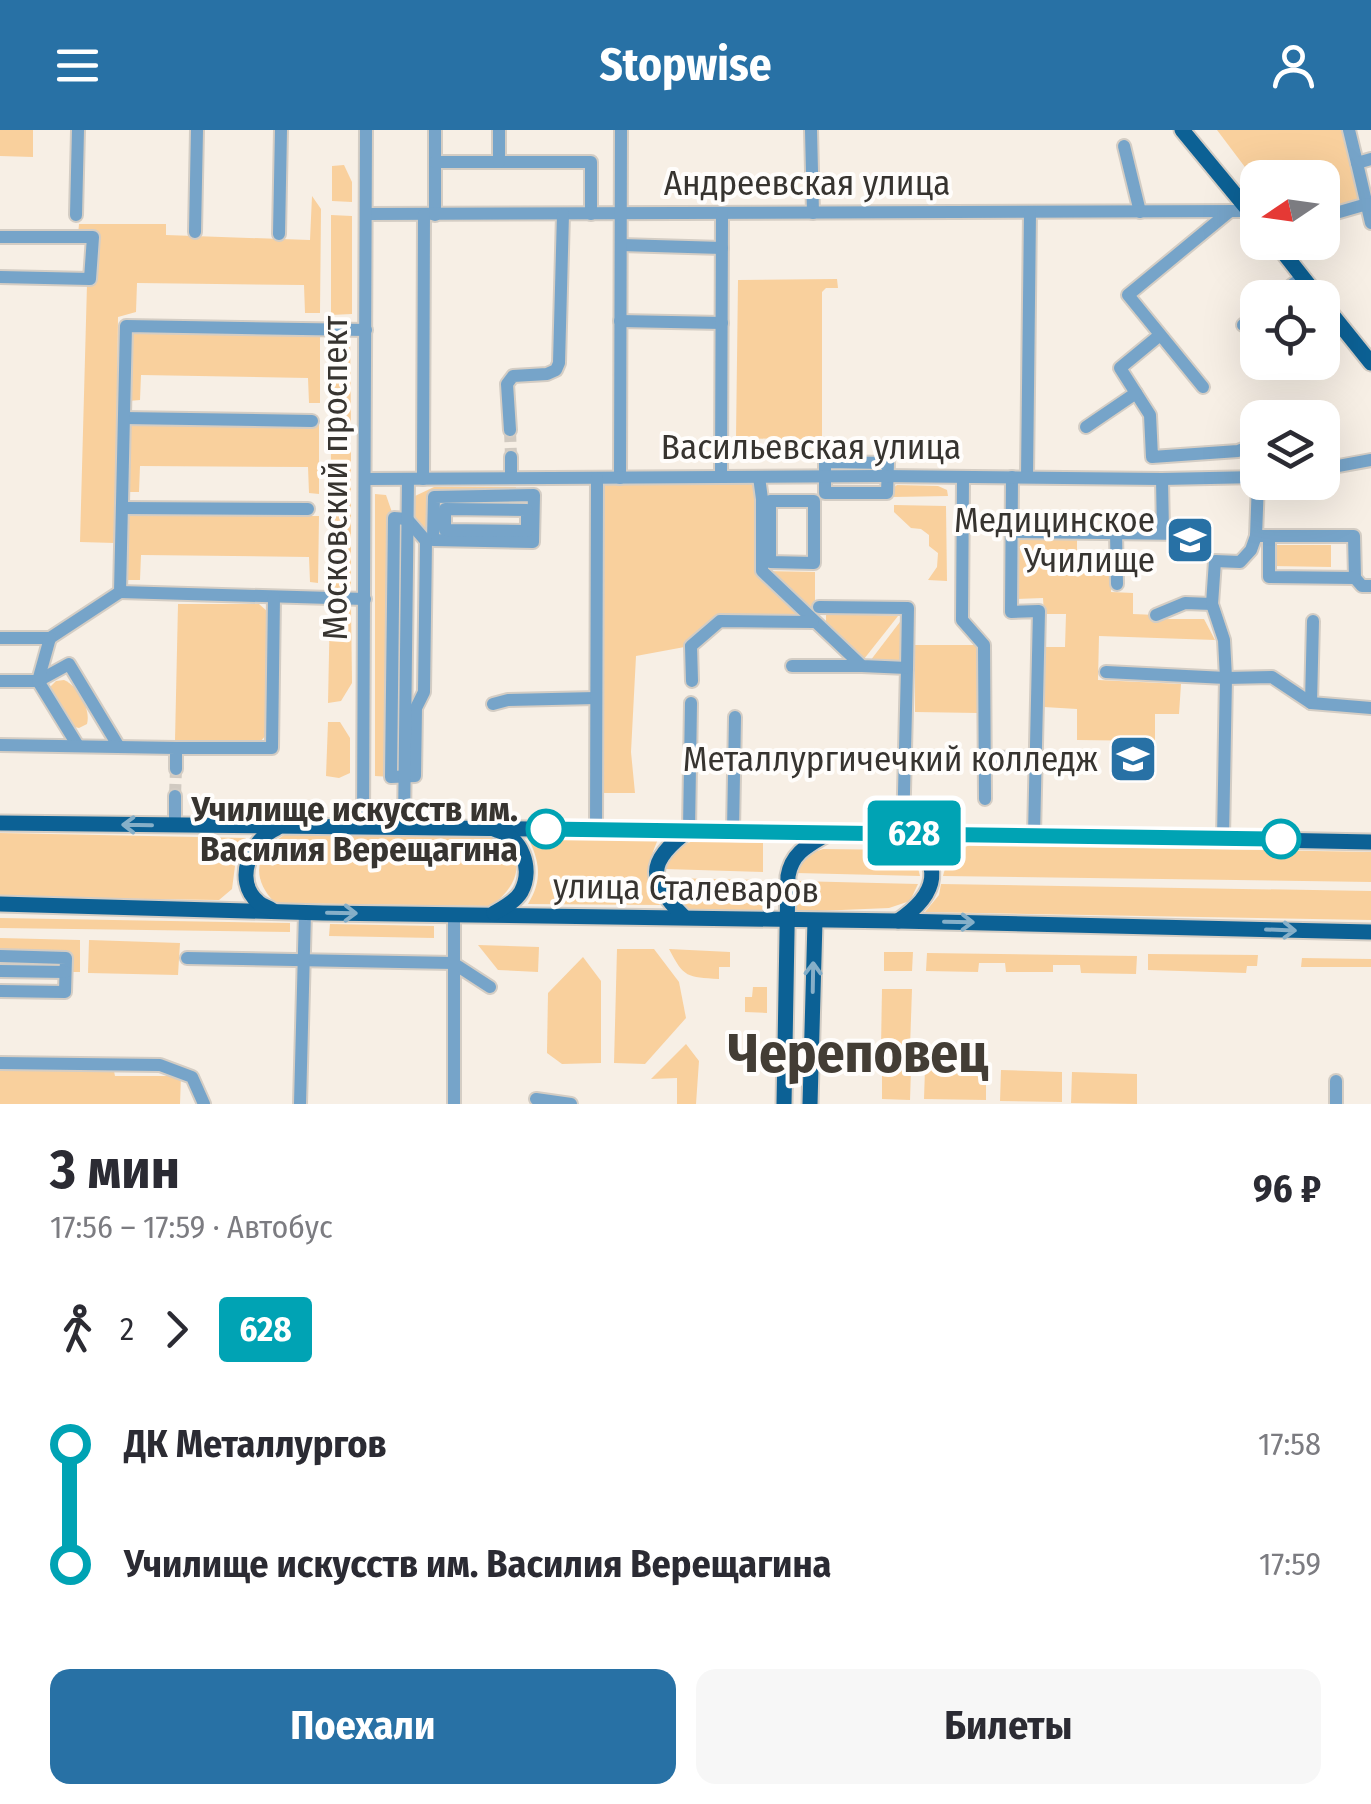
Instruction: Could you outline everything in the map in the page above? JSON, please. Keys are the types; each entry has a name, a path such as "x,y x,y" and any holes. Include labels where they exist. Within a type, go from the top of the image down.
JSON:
{"main road":[{"path":"1182,130 1240,201"},
{"path":"1289,260 1304,280"},
{"path":"1340,324 1371,363"},
{"name":"улица Сталеваров","path":"0,823 1034,834 1371,842"},
{"path":"274,911 256,901 248,887 247,867 256,843 281,826"},
{"path":"490,828 507,833 519,845 526,870 520,892 508,905 490,915"},
{"path":"684,918 662,894 656,873 664,849 689,830"},
{"path":"784,1104 788,876 794,856 830,832"},
{"path":"898,921 922,900 931,880 924,850 903,833"},
{"name":"улица Сталеваров","path":"0,904 1371,932"},
{"path":"810,1104 815,921"}],"street":[{"path":"76,215 78,130"},
{"path":"196,232 197,130"},
{"path":"280,234 281,130"},
{"name":"Московский проспект","path":"363,827 366,130"},
{"path":"423,479 436,130"},
{"path":"499,130 499,162"},
{"path":"620,478 621,130"},
{"path":"811,130 812,213"},
{"path":"1349,130 1364,161 1371,224"},
{"path":"1124,146 1140,212"},
{"path":"436,162 591,162 591,214"},
{"path":"1340,212 1366,204"},
{"path":"1203,388 1128,296 1230,211"},
{"path":"1030,212 1020,477 1012,532 1012,612 1038,611 1034,834"},
{"name":"Андреевская улица","path":"366,214 1240,214"},
{"path":"510,430 508,384 513,376 547,374 556,370 559,363 562,214"},
{"path":"721,477 722,214"},
{"path":"0,237 93,237 90,279 0,277"},
{"path":"622,245 722,248"},
{"path":"1298,280 1302,277"},
{"path":"620,321 722,324"},
{"path":"120,592 126,326 366,330"},
{"path":"1160,334 1120,368 1150,415 1152,457 1238,451 1239,477"},
{"path":"1086,427 1136,393"},
{"path":"124,418 312,421"},
{"path":"511,456 511,478"},
{"path":"1340,466 1371,460"},
{"path":"759,477 765,517 770,562 814,562 814,502 770,502 765,517 762,571 862,666"},
{"path":"963,477 962,620 984,645 985,799"},
{"name":"Васильевская улица","path":"366,479 1239,477"},
{"path":"527,502 528,478"},
{"path":"596,830 597,478"},
{"path":"404,828 408,479"},
{"path":"1162,479 1162,532"},
{"path":"534,495 534,542 433,540 434,497 527,502 534,495"},
{"path":"1260,500 1269,578 1355,578"},
{"path":"122,508 308,509"},
{"path":"1012,532 1187,534"},
{"path":"1116,532 1117,584"},
{"path":"1263,536 1354,536 1355,578 1362,586 1371,586"},
{"path":"1223,838 1226,678 1224,640 1212,604 1215,562 1240,562 1263,536"},
{"path":"0,638 50,638 120,592 365,599"},
{"path":"0,745 272,748 274,596"},
{"path":"1156,614 1185,603 1212,604"},
{"path":"819,607 908,608 903,833"},
{"path":"692,681 691,646 720,621 813,622"},
{"path":"1312,622 1312,703"},
{"path":"50,638 38,681 78,746"},
{"path":"0,681 38,681 69,664 119,747"},
{"path":"792,666 907,668"},
{"path":"1106,672 1272,677 1312,703 1371,708"},
{"path":"493,704 508,700 596,698"},
{"path":"689,830 691,703"},
{"path":"733,831 735,718"},
{"path":"176,748 176,769"},
{"path":"984,758 1036,759"},
{"path":"175,825 176,796"},
{"path":"300,1104 305,912"},
{"path":"454,915 454,1104"},
{"path":"0,956 66,958 65,992 0,990"},
{"path":"186,958 453,963 490,987"},
{"path":"0,970 66,972"},
{"path":"0,1063 160,1064 192,1077 204,1104"},
{"path":"1336,1081 1336,1104"},
{"path":"536,1099 571,1104"}],"shaded area":[{"path":"0,130 33,130 33,157 0,156"},
{"path":"1217,130 1344,130 1361,201 1340,207 1340,160 1240,160"},
{"path":"344,165 352,182 352,202 332,201 332,166"},
{"path":"312,196 321,209 320,313 305,313 304,285 137,283 136,312 118,317 115,543 80,542 87,284 94,236 78,235 79,224 166,224 166,235 310,240"},
{"path":"331,215 352,216 352,314 331,315"},
{"path":"837,279 838,288 822,292 822,440 736,438 738,280"},
{"path":"131,333 320,335 320,403 309,403 308,378 141,375 140,400 128,401"},
{"path":"350,333 351,427 332,428 331,334"},
{"path":"129,423 319,425 319,494 309,493 308,467 140,466 139,492 127,492"},
{"path":"331,450 351,450 351,588 330,588"},
{"path":"757,481 760,572 808,620 720,619 690,646 636,656 631,752 635,793 598,793 600,482"},
{"path":"897,485 938,486 947,490 948,496 893,497"},
{"path":"434,487 516,487 516,495 435,497 433,540 414,525 415,496"},
{"path":"375,494 386,495 394,518 391,777 375,776"},
{"path":"894,505 946,506 947,581 928,580 937,567 938,553 929,546 929,535 911,528 894,512"},
{"path":"128,516 319,516 318,583 310,582 309,557 141,555 140,580 126,580"},
{"path":"1017,540 1077,540 1077,551 1113,551 1111,592 1133,593 1133,614 1156,615 1157,619 1204,619 1215,640 1099,636 1098,680 1181,684 1179,714 1155,714 1155,741 1077,740 1077,709 1044,707 1045,647 1065,647 1066,614 1044,614 1043,598 1016,599"},
{"path":"1272,545 1331,545 1331,567 1272,566"},
{"path":"764,571 815,572 815,620"},
{"path":"178,604 259,604 268,612 267,734 260,742 175,741"},
{"path":"330,605 351,605 352,683 341,701 328,703"},
{"path":"826,613 898,616 864,659 826,624"},
{"path":"906,614 905,667 867,665"},
{"path":"915,645 979,645 978,713 915,712"},
{"path":"64,680 74,687 85,705 87,724 79,728 69,726 49,693 56,681"},
{"path":"328,722 340,722 350,738 350,773 339,778 326,776"},
{"path":"0,833 246,838 235,866 232,889 219,900 0,897"},
{"path":"288,833 490,835 511,851 516,869 509,888 491,906 275,903 262,883 260,864 269,847"},
{"path":"527,836 659,837 649,871 651,887 660,905 528,904 538,870"},
{"path":"693,841 763,843 763,872 665,869 676,851"},
{"path":"969,845 1371,852 1371,882 943,876 952,858"},
{"path":"823,849 905,850 916,860 920,876 796,873 801,859"},
{"path":"665,878 763,880 762,911 686,910 669,895"},
{"path":"795,881 918,884 910,901 889,908 794,912"},
{"path":"941,884 1371,891 1371,920 925,912 939,895"},
{"path":"0,918 290,923 290,932 0,928"},
{"path":"330,924 434,926 434,938 329,936"},
{"path":"0,938 80,940 80,972 65,972 66,958 0,956"},
{"path":"89,940 180,943 178,975 88,973"},
{"path":"478,945 539,947 538,972 498,970"},
{"path":"617,949 654,949 679,982 686,1018 645,1064 614,1063"},
{"path":"669,949 730,952 730,967 719,967 719,979 693,976 683,971"},
{"path":"884,952 913,952 912,971 884,971"},
{"path":"927,953 1137,956 1136,974 1081,973 1080,965 1053,965 1053,972 1006,972 1005,963 979,963 978,972 926,971"},
{"path":"1148,954 1258,955 1257,966 1247,966 1246,973 1148,970"},
{"path":"583,957 601,981 601,1063 562,1064 547,1053 548,993"},
{"path":"1302,958 1371,959 1371,967 1301,967"},
{"path":"753,987 767,987 767,1013 745,1012 745,997 752,997"},
{"path":"882,989 912,989 910,1048 881,1048"},
{"path":"686,1044 699,1061 696,1104 677,1104 677,1078 651,1079"},
{"path":"882,1068 911,1068 910,1100 882,1099"},
{"path":"0,1069 181,1076 180,1104 0,1104"},
{"path":"925,1069 986,1070 986,1100 924,1099"},
{"path":"1001,1070 1062,1072 1062,1102 1000,1101"},
{"path":"1072,1072 1137,1074 1137,1104 1071,1103"}],"tunnel":[{"path":"510,430 511,457"},
{"path":"175,796 176,769"}],"bus line":[{"name":"628","path":"546,829 1281,839"}],"place":[{"name":"Медицинское Училище","path":"1190,540"},
{"name":"Металлургичечкий колледж","path":"1133,759"},
{"name":"Училище искусств им. Василия Верещагина","path":"546,829"}],"district":[{"name":"Череповец","path":"858,1054"}]}
